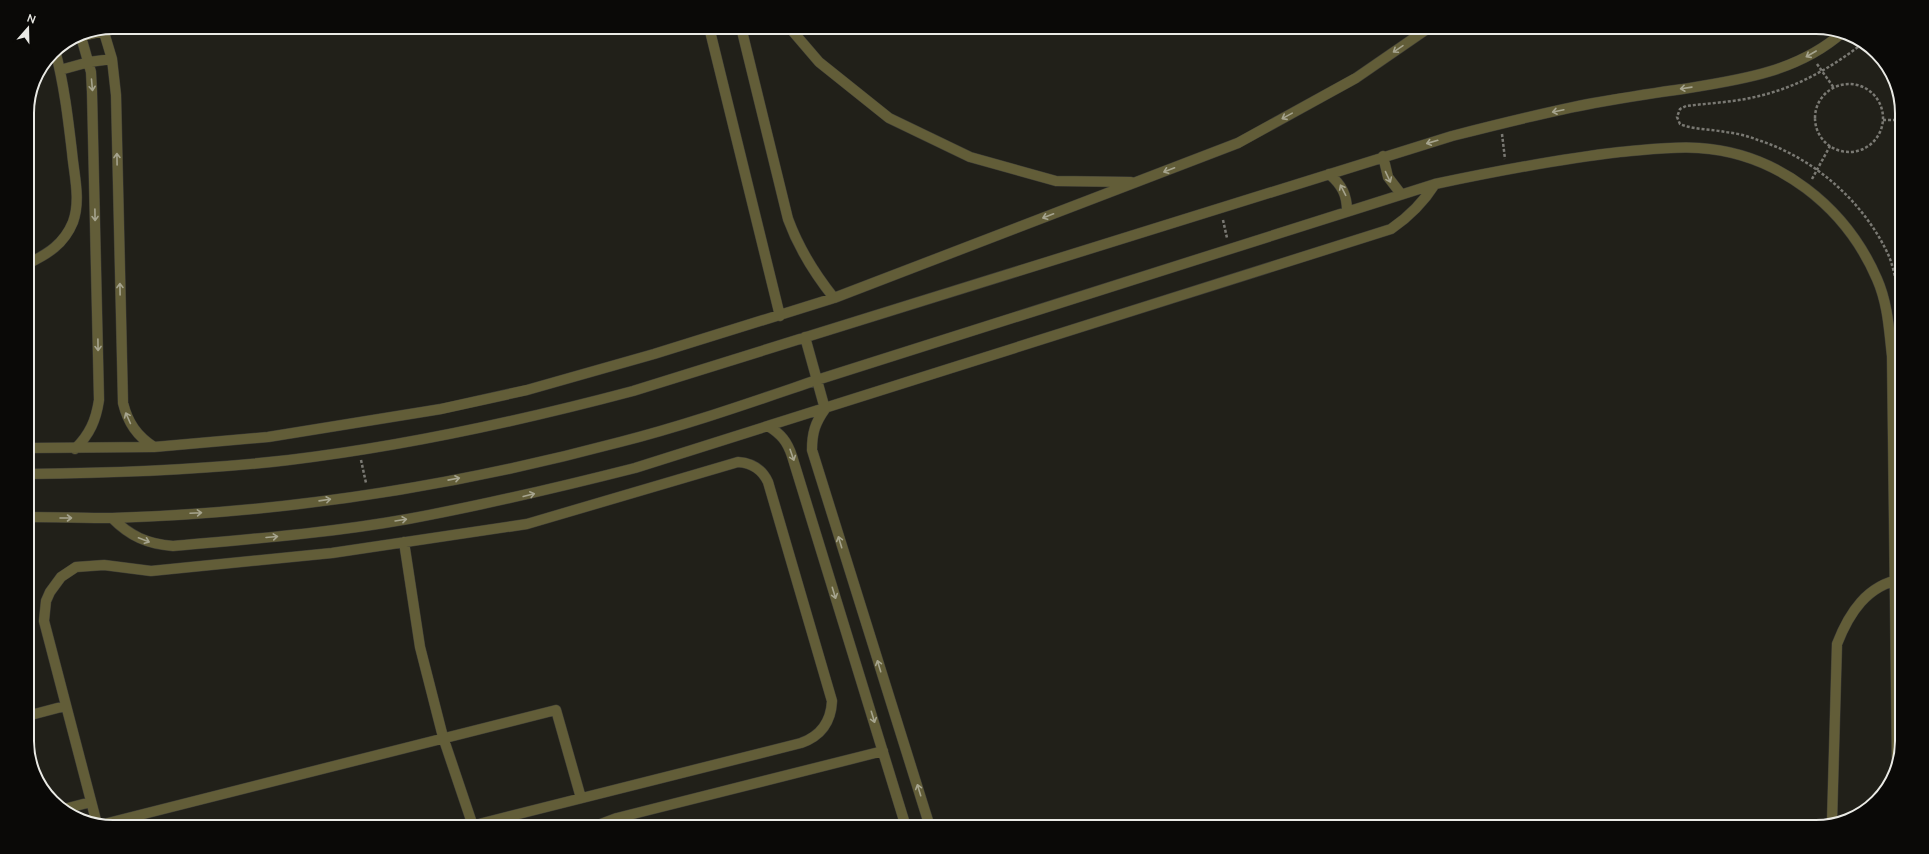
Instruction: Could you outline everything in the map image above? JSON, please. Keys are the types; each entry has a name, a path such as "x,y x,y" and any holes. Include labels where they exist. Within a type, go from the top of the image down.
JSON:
{"street":[{"path":"711,34 780,316"},
{"path":"743,34 788,219 796,241 806,261 834,298"},
{"path":"795,34 819,62 889,118 970,157 1056,180 1137,182"},
{"path":"34,448 75,449 154,447 268,437 441,409 527,390 654,354 834,298 1238,143 1356,78 1420,34"},
{"path":"104,35 112,59 116,95 123,403 126,414 137,433 154,447"},
{"path":"34,474 113,473 201,468 288,460 359,450 462,432 548,413 633,391 1383,156 1500,124 1594,103 1739,80 1776,71 1810,55 1836,37"},
{"path":"75,449 85,439 93,426 99,400 92,92 89,62 80,41"},
{"path":"34,261 44,256 59,244 70,230 76,211 76,192 65,95 57,57"},
{"path":"60,70 89,62 112,59"},
{"path":"34,517 112,518 215,512 368,494 513,468 621,442 720,413 817,380 1435,184 1507,169 1604,154 1660,148 1699,148 1738,154 1774,168 1808,188 1836,214 1860,245 1878,280 1888,318 1892,356 1895,468"},
{"path":"1383,156 1388,177 1401,194"},
{"path":"1329,174 1337,181 1343,190 1347,200 1348,211"},
{"path":"112,518 125,530 139,539 161,545 173,546 290,536 406,519 521,496 635,468 1391,229 1408,217 1423,203 1435,184"},
{"path":"805,337 825,409"},
{"path":"825,409 816,421 812,435 812,450 928,820"},
{"path":"768,426 779,433 788,443 904,820"},
{"path":"95,818 46,631 44,611 46,601 54,584 68,571 76,567 104,564 151,571 332,553 527,524 738,462 755,466 765,476 832,701 829,718 826,725 815,737 801,743 494,820"},
{"path":"404,542 420,647 443,737 468,820"},
{"path":"1832,818 1837,644 1845,622 1858,604 1875,590 1895,580"},
{"path":"34,714 65,706"},
{"path":"116,820 556,710 581,798"},
{"path":"612,820 883,751"},
{"path":"70,807 91,802"}],"path":[{"path":"1859,46 1843,59 1791,86 1758,96 1686,106 1680,110 1677,117 1680,124 1687,127 1726,132 1758,140 1789,153 1817,170 1839,187 1859,208 1875,230 1889,255 1895,278"},
{"path":"1810,55 1834,88"},
{"path":"1851,85 1868,90 1880,103 1883,120 1878,137 1864,149 1856,152 1847,152 1830,146 1819,133 1816,116 1821,100 1834,88 1851,85"},
{"path":"1883,120 1895,120"},
{"path":"1500,124 1507,169"},
{"path":"1808,188 1830,146"},
{"path":"1220,208 1230,249"},
{"path":"359,450 368,494"}]}
